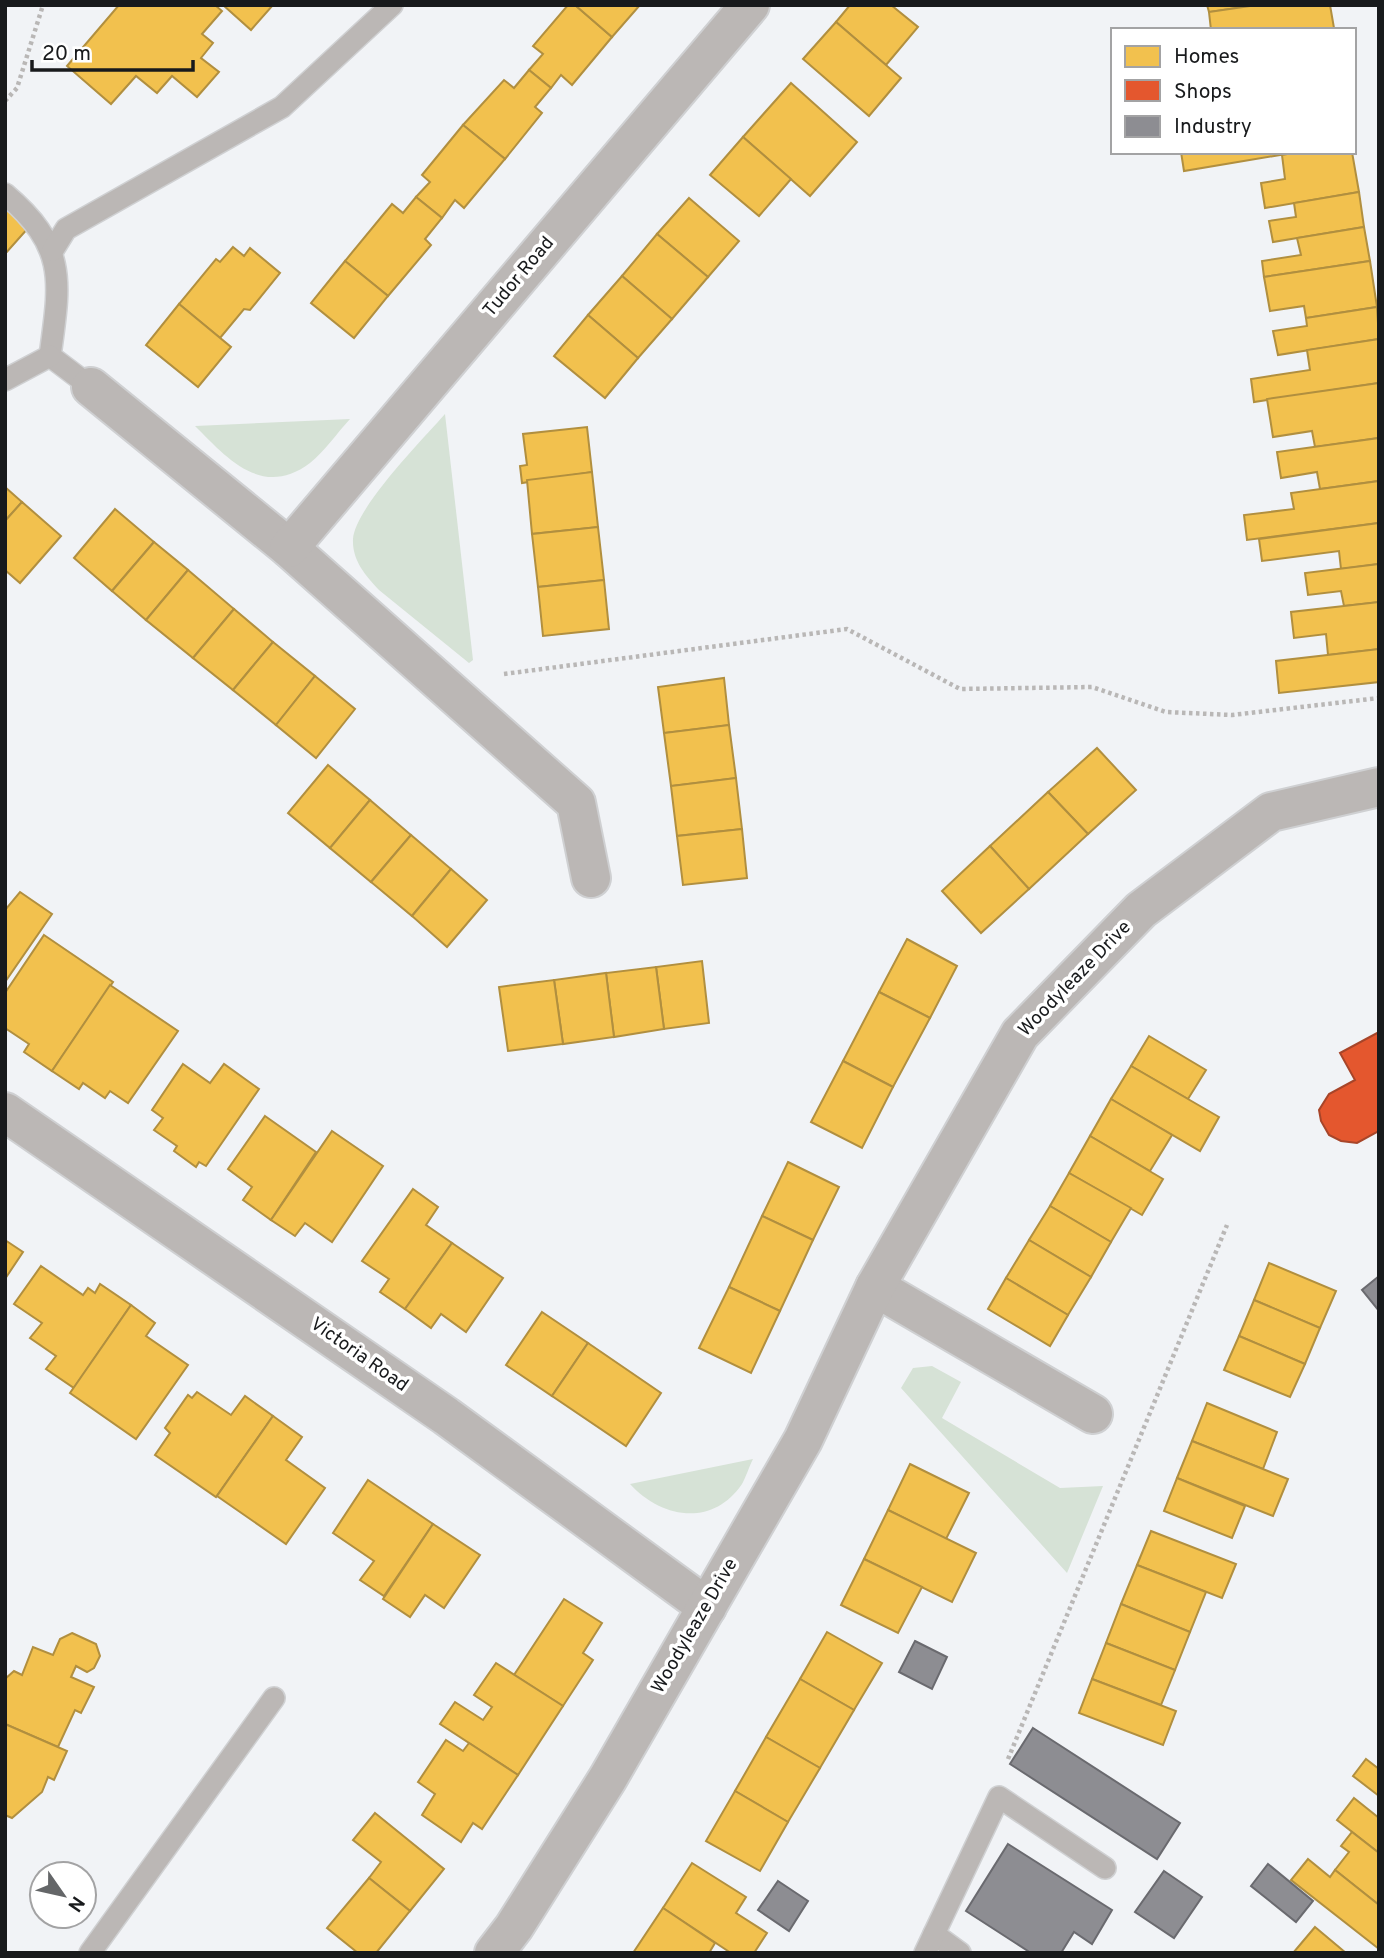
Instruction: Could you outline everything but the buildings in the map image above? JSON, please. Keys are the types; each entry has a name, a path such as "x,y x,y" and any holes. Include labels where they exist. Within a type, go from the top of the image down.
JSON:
{"street":[{"name":"Tudor Road","path":"289,548 750,5"},
{"path":"91,387 289,548 576,803 591,878"},
{"name":"Woodyleaze Drive","path":"494,1953 514,1927 608,1777 803,1440 875,1287 1020,1034 1141,910 1271,812 1379,787"},
{"name":"Victoria Road","path":"5,1112 446,1416 707,1606"},
{"path":"875,1287 1093,1414"}],"lane":[{"path":"53,250 66,229 282,107 392,5"},
{"path":"5,194 26,212 53,250 58,298 50,356"},
{"path":"5,380 50,356"},
{"path":"50,356 91,387"},
{"path":"90,1953 274,1698"},
{"path":"960,1953 930,1943 999,1797 1105,1868"}],"path":[{"path":"5,101 17,88 43,5"},
{"path":"440,682 847,629 960,689 1092,687 1166,712 1231,715 1379,698"},
{"path":"999,1797 1013,1747 1227,1225"}],"shaded area":[{"path":"445,414 473,660 469,663 379,590 360,567 353,547 357,526 377,492"},
{"path":"350,419 310,463 293,473 276,477 261,476 246,470 195,426"},
{"path":"932,1366 961,1382 942,1418 1060,1488 1103,1486 1067,1573 901,1388 913,1368"},
{"path":"753,1459 742,1484 730,1498 702,1512 671,1511 642,1496 630,1484"}]}
